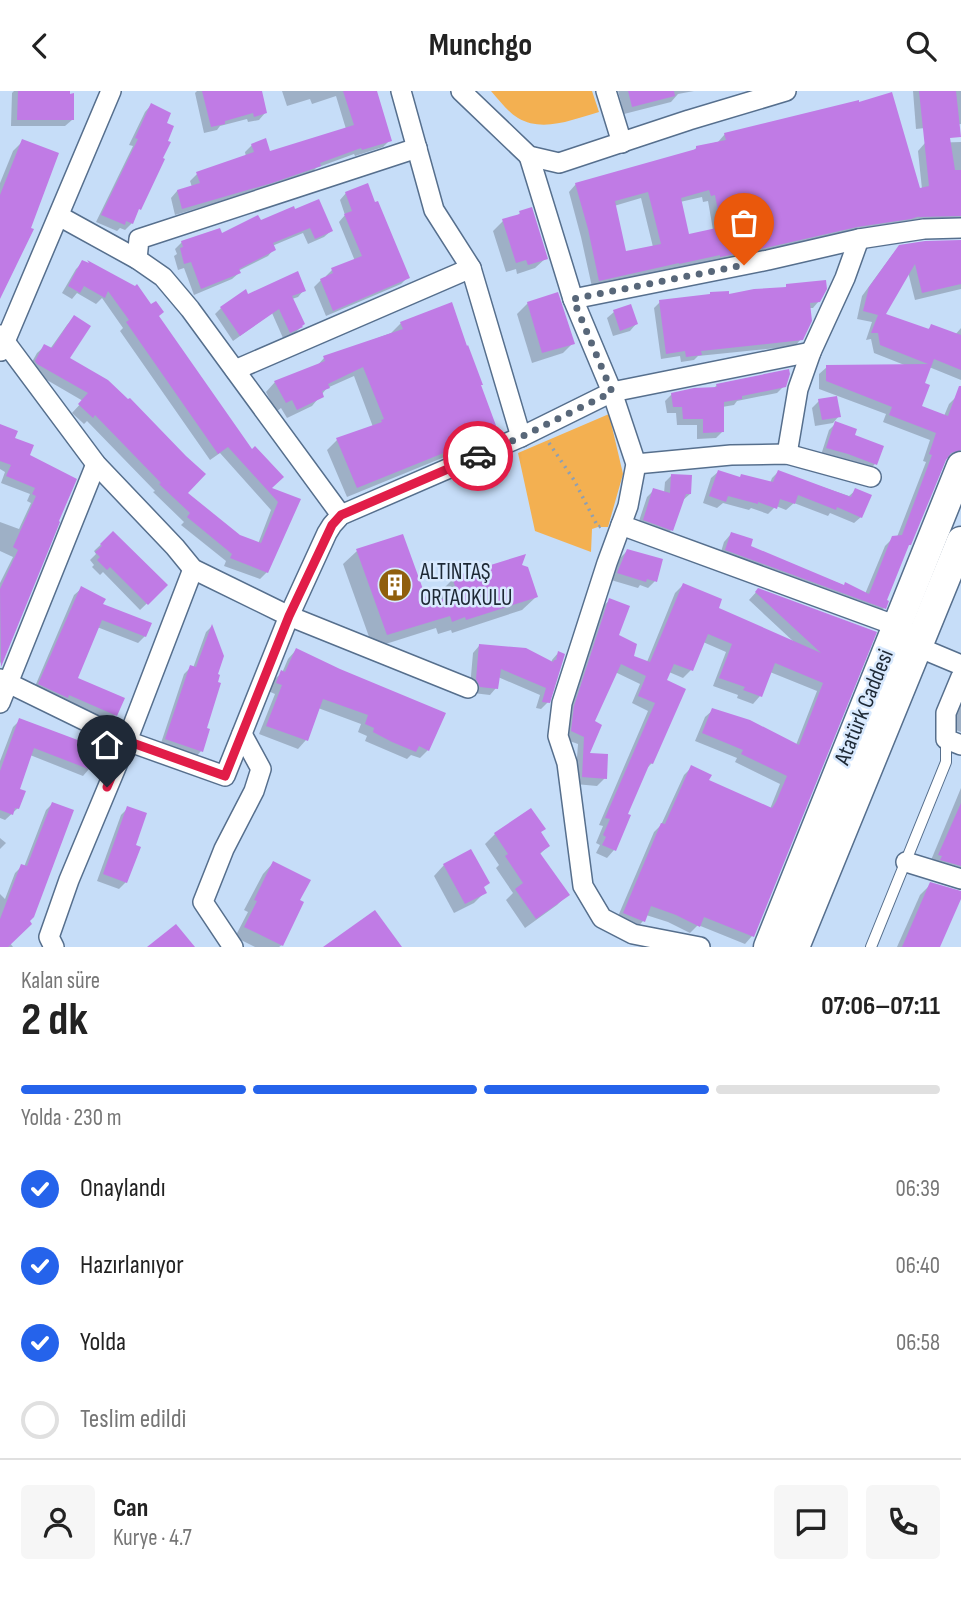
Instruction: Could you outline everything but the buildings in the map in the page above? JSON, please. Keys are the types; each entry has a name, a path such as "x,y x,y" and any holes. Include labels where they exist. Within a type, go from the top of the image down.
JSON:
{"main road":[{"name":"Atatürk Caddesi","path":"768,947 961,466"},
{"path":"794,947 961,541"}],"street":[{"path":"111,91 2,343 96,464 193,569 289,616 468,688"},
{"path":"401,91 434,210 471,268 521,437"},
{"path":"461,91 529,156 573,299 612,392 636,464 628,506 562,703 558,736 567,763 583,885 602,918 634,934 700,947"},
{"path":"606,91 622,143"},
{"path":"529,156 559,163 786,91"},
{"path":"136,259 139,239 417,148"},
{"path":"59,216 163,277 190,309 341,515"},
{"path":"573,299 859,239 924,229 961,228"},
{"path":"787,454 798,389 859,239"},
{"path":"235,370 471,268"},
{"path":"4,681 127,741 225,776 289,616 327,533 341,515 521,437 612,392 811,352"},
{"path":"636,464 731,455 787,454 871,477"},
{"path":"0,703 4,681 96,464"},
{"path":"621,525 897,626 918,647 961,665"},
{"path":"48,944 69,880 127,741 193,569"},
{"path":"953,742 946,713 961,677"},
{"path":"233,947 203,902 261,769 242,734"},
{"path":"906,862 961,879"}],"lane":[{"path":"872,947 953,742"}],"path":[{"path":"540,428 574,480 598,527 621,525"}],"shaded area":[{"path":"491,91 592,91 599,112 569,121 538,124 518,118"},
{"path":"609,414 623,474 608,527 592,529 591,552 535,531 518,453"}],"way so far":[{"path":"478,456 612,392 573,299 744,265"}],"place":[{"name":"ALTINTAŞ ORTAOKULU","path":"395,585"}],"route":[{"path":"107,787 127,741 225,776 289,616 332,525 341,515 478,456"}]}
